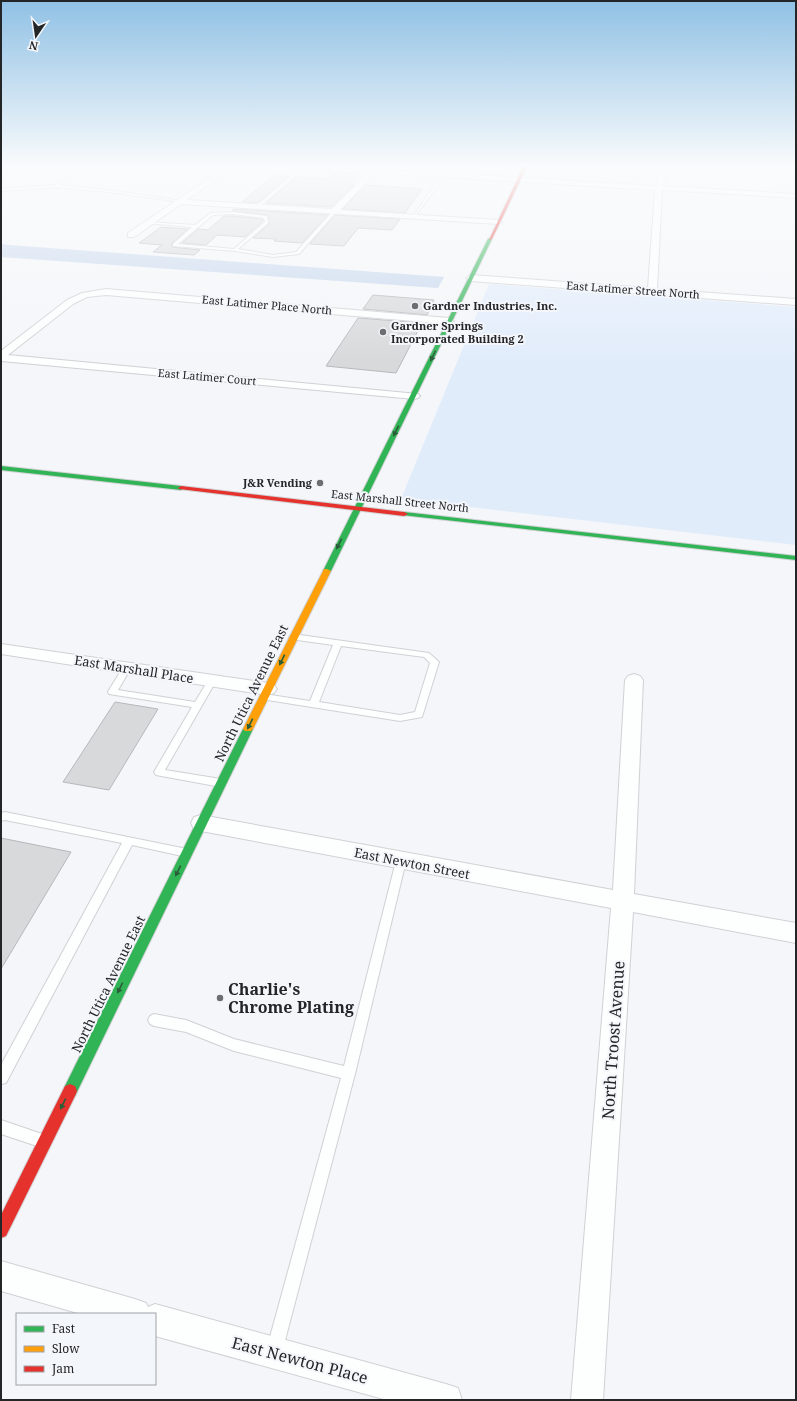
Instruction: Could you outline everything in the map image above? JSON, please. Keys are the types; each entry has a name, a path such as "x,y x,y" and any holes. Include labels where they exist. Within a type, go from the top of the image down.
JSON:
{"main road":[{"name":"North Utica Avenue East","path":"1,1231 201,823 414,396 493,232"},
{"name":"East Marshall Street North","path":"1,468 796,558"}],"street":[{"path":"652,292 657,232"},
{"name":"East Latimer Street North","path":"471,278 796,302"},
{"name":"East Latimer Place North","path":"1,357 70,302 85,295 106,292 449,321"},
{"name":"East Latimer Court","path":"1,357 414,396"},
{"name":"East Marshall Place","path":"1,649 212,680 266,693"},
{"name":"North Troost Avenue","path":"587,1400 623,902 634,680"},
{"name":"East Newton Street","path":"201,823 796,933"},
{"path":"1,1276 131,1313"},
{"name":"East Newton Place","path":"156,1320 274,1354 446,1400"}],"lane":[{"path":"189,232 174,245 235,250 273,256 297,253 316,232"},
{"path":"235,250 255,232"},
{"path":"266,693 313,705 400,718 419,715 435,662 426,655 293,637"},
{"path":"313,705 338,643"},
{"path":"127,668 112,692 198,705"},
{"path":"212,680 159,772 221,783"},
{"path":"1,817 5,816 48,824 187,853"},
{"path":"1,1078 129,841"},
{"path":"274,1354 349,1074 401,860"},
{"path":"154,1020 186,1026 234,1045 349,1074"},
{"path":"1,1127 45,1141"}],"shaded area":[{"path":"1,244 444,277 438,288 1,257"},
{"path":"489,284 796,307 796,545 401,499"}],"building":[{"path":"154,232 184,232 172,243 172,247 200,250 194,255 153,252 162,245 139,243"},
{"path":"194,232 250,232 245,237 217,235 206,245 182,243"},
{"path":"259,232 312,232 302,243 274,241 276,239 253,238"},
{"path":"320,232 355,232 344,246 310,244"},
{"name":"Gardner Industries, Inc.","path":"373,295 434,300 427,315 363,309"},
{"path":"358,318 422,323 396,373 326,366"},
{"path":"115,702 158,709 109,790 63,782"},
{"path":"1,838 71,852 1,969"}],"traffic: fast":[{"path":"327,571 490,239"},
{"path":"1,468 181,488"},
{"path":"404,514 796,558"},
{"path":"70,1091 248,729"}],"traffic: slow":[{"path":"248,729 327,571"}],"traffic: jam":[{"path":"490,239 493,232"},
{"path":"181,488 404,514"},
{"path":"1,1231 70,1091"}],"place":[{"name":"Gardner Industries, Inc.","path":"415,306"},
{"name":"Gardner Springs Incorporated Building 2","path":"383,332"},
{"name":"J&R Vending","path":"320,483"},
{"name":"Charlie's Chrome Plating","path":"220,998"}]}
